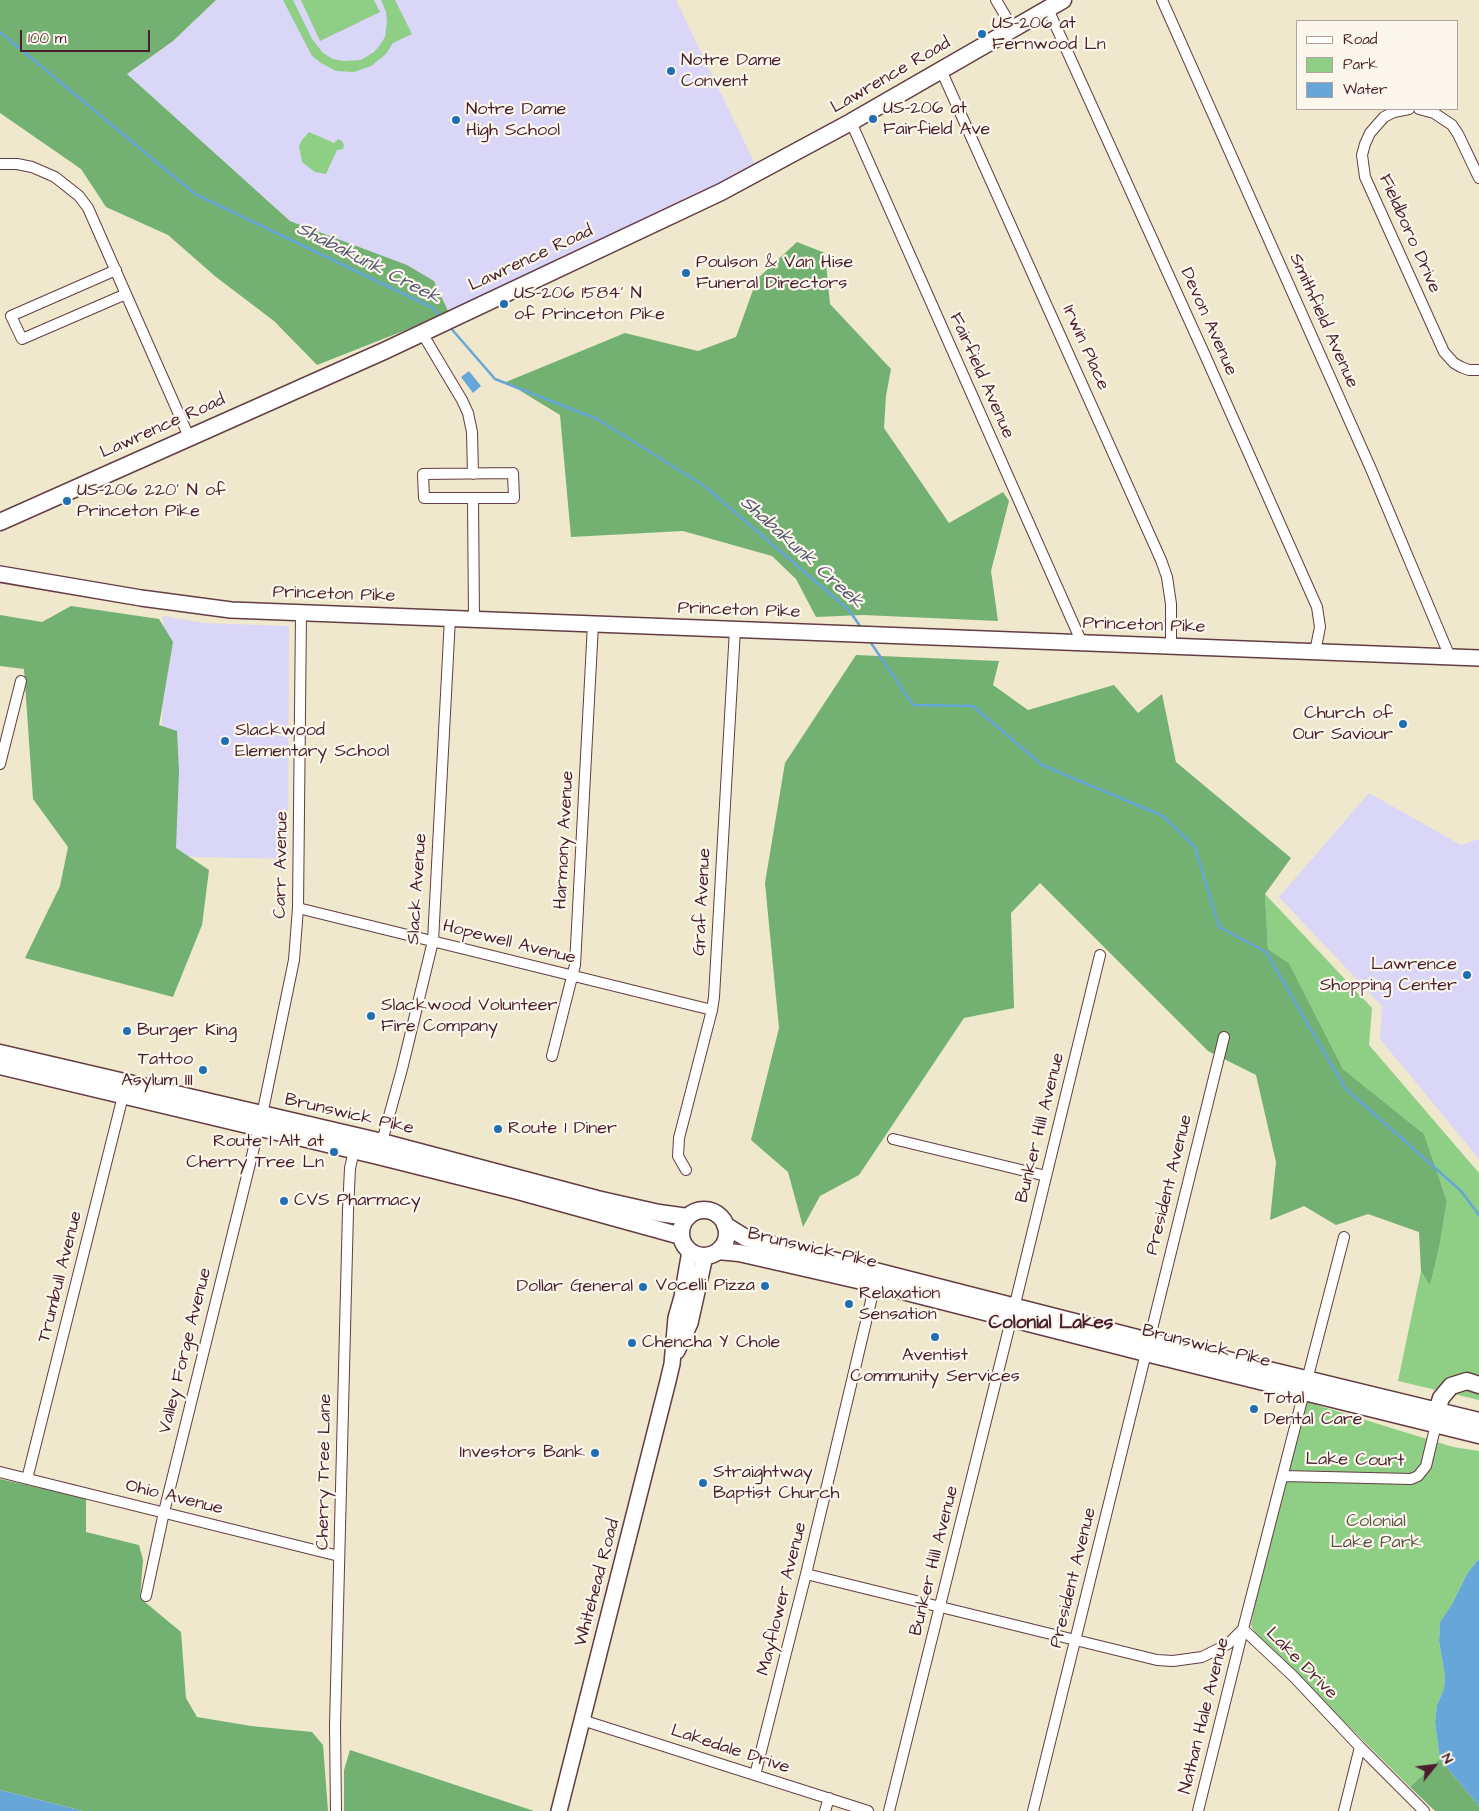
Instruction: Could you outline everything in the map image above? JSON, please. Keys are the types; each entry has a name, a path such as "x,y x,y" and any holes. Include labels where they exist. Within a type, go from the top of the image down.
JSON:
{"main road":[{"name":"Lawrence Road","path":"0,522 422,333 727,189 851,122 1063,0"},
{"name":"Princeton Pike","path":"0,574 186,605 231,610 1479,658"},
{"name":"Brunswick Pike","path":"0,1053 125,1089 380,1149 519,1185 681,1236"},
{"name":"Brunswick Pike","path":"0,1066 125,1089"},
{"name":"Brunswick Pike","path":"519,1185 688,1217"},
{"path":"697,1211 709,1211 718,1216 725,1224 726,1242 705,1253 684,1244 681,1228 688,1217 697,1211"},
{"name":"Brunswick Pike","path":"725,1224 746,1238 1013,1314"},
{"name":"Brunswick Pike","path":"705,1253 739,1252 1013,1314 1437,1418 1479,1434"},
{"name":"Whitehead Road","path":"559,1811 672,1364 676,1318 682,1297 705,1253"},
{"path":"1437,1418 1441,1398 1451,1386 1467,1381 1479,1384"},
{"name":"Brunswick Pike","path":"1437,1418 1479,1421"}],"street":[{"path":"996,0 1013,29"},
{"name":"Smithfield Avenue","path":"1162,0 1371,469 1450,657"},
{"name":"Devon Avenue","path":"1048,9 1317,607 1320,627 1315,652"},
{"name":"Irwin Place","path":"941,70 1161,560 1167,577 1171,604 1171,646"},
{"name":"Fieldboro Drive","path":"1405,110 1394,112 1384,117 1370,133 1362,155 1365,177 1444,352 1454,363 1461,367 1469,370 1479,370"},
{"path":"1424,110 1434,112 1452,125 1479,178"},
{"name":"Fairfield Avenue","path":"851,122 1082,643"},
{"path":"0,164 32,167 56,177 79,196 91,214 189,437"},
{"path":"116,270 11,316 22,339 126,294"},
{"path":"422,333 468,413 472,432 472,474"},
{"path":"513,473 514,498 473,498 424,498 423,474 513,473"},
{"path":"473,498 474,619"},
{"name":"Carr Avenue","path":"260,1122 294,960 298,908 301,613"},
{"name":"Slack Avenue","path":"380,1149 402,1069 432,941 450,618"},
{"name":"Harmony Avenue","path":"552,1056 575,964 593,624"},
{"name":"Graf Avenue","path":"686,1170 678,1156 679,1138 712,1010 735,629"},
{"path":"0,764 21,681"},
{"name":"Hopewell Avenue","path":"298,908 712,1010"},
{"name":"Bunker Hill Avenue","path":"889,1811 1100,955"},
{"name":"President Avenue","path":"1033,1811 1224,1037"},
{"name":"Trumbull Avenue","path":"27,1479 125,1089"},
{"name":"Valley Forge Avenue","path":"146,1596 164,1512 260,1122"},
{"path":"893,1138 1046,1176"},
{"name":"Cherry Tree Lane","path":"336,1811 334,1726 348,1212 350,1168 359,1145"},
{"name":"Lake Drive","path":"1344,1237 1243,1629 1294,1677 1360,1748 1424,1811"},
{"name":"Mayflower Avenue","path":"755,1775 876,1284"},
{"name":"Lake Court","path":"1283,1476 1411,1479 1418,1476 1426,1466 1437,1418"},
{"name":"Ohio Avenue","path":"0,1472 339,1556"},
{"path":"806,1574 1157,1660 1188,1660 1215,1652 1228,1644 1243,1629"},
{"name":"Nathan Hale Avenue","path":"1198,1811 1243,1629"},
{"name":"Lakedale Drive","path":"582,1720 868,1811"},
{"path":"1344,1811 1360,1748"},
{"path":"825,1811 829,1798"}],"shaded area":[{"name":"Notre Dame High School","path":"216,0 676,0 756,166 449,313 434,281 407,265 290,221 127,74 173,41"},
{"name":"Slackwood Elementary School","path":"163,616 203,623 289,626 288,859 161,856"},
{"name":"Lawrence Shopping Center","path":"1369,793 1461,845 1479,839 1479,1159 1380,1039 1382,1006 1279,897"}],"green space":[{"path":"0,0 216,0 173,41 127,74 290,221 407,265 434,281 449,313 317,365 274,321 216,277 168,235 106,207 81,169 0,113"},
{"path":"283,0 293,0 312,39 323,53 333,59 343,61 361,60 374,52 380,45 385,37 387,22 386,12 381,0 395,0 412,34 393,43 386,54 371,66 354,72 336,71 312,56"},
{"path":"301,0 374,0 380,12 320,41"},
{"path":"309,132 334,143 338,139 344,145 343,149 337,150 326,174 315,172 302,162 299,146"},
{"path":"797,242 825,253 830,304 891,369 886,396 884,428 949,523 1003,492 1009,501 991,571 998,621 863,615 816,617 796,579 772,556 683,531 571,537 560,415 506,382 625,333 698,351 736,337 757,279"},
{"path":"71,606 159,619 173,642 159,725 177,731 179,771 176,848 209,870 202,925 173,997 25,958 60,886 68,847 33,799 24,669 0,666 0,615 42,622"},
{"path":"856,655 999,661 993,685 1028,710 1114,685 1138,713 1162,694 1176,762 1291,858 1265,894 1268,949 1289,963 1343,1069 1424,1134 1447,1201 1430,1286 1421,1271 1419,1232 1368,1214 1336,1225 1304,1206 1270,1220 1276,1162 1256,1075 1208,1051 1040,883 1011,913 1014,1008 964,1018 859,1175 820,1196 803,1227 788,1172 751,1140 779,1028 765,883 785,763"},
{"path":"1265,894 1372,1008 1369,1045 1479,1173 1479,1400 1398,1381 1421,1271 1430,1286 1447,1201 1424,1134 1343,1069 1289,963 1268,949"},
{"name":"Colonial Lake Park","path":"1307,1402 1453,1447 1479,1451 1479,1559 1468,1572 1452,1604 1440,1622 1439,1641 1445,1677 1444,1689 1437,1705 1435,1723 1440,1759 1410,1787 1255,1633 1251,1625"},
{"path":"0,1479 86,1498 86,1532 139,1545 143,1560 140,1598 181,1632 186,1698 197,1717 251,1726 312,1732 323,1745 328,1811 83,1811 0,1790"},
{"path":"350,1750 534,1811 344,1811 344,1770"},
{"path":"1440,1759 1479,1806 1479,1811 1435,1811 1410,1787"}],"water":[{"path":"469,371 481,386 473,393 461,377"},
{"path":"1479,1559 1479,1806 1440,1759 1435,1723 1437,1705 1444,1689 1445,1677 1439,1641 1440,1622 1452,1604 1468,1572"},
{"path":"0,1790 83,1811 0,1811"}],"waterway":[{"name":"Shabakunk Creek","path":"0,32 195,194 433,308 441,317"},
{"name":"Shabakunk Creek","path":"449,326 495,379 597,419 703,485 849,610 862,629"},
{"name":"Shabakunk Creek","path":"869,640 913,705 973,706 1042,765 1163,816 1195,847 1219,927 1266,952 1345,1088 1461,1191 1479,1215"}],"place":[{"name":"US-206 at Fernwood Ln","path":"982,34"},
{"name":"Notre Dame Convent","path":"671,71"},
{"name":"US-206 at Fairfield Ave","path":"873,119"},
{"name":"Notre Dame High School","path":"456,120"},
{"name":"Poulson & Van Hise Funeral Directors","path":"686,273"},
{"name":"US-206 1584' N of Princeton Pike","path":"504,304"},
{"name":"US-206 220' N of Princeton Pike","path":"67,501"},
{"name":"Church of Our Saviour","path":"1403,724"},
{"name":"Slackwood Elementary School","path":"225,741"},
{"name":"Lawrence Shopping Center","path":"1467,975"},
{"name":"Slackwood Volunteer Fire Company","path":"371,1016"},
{"name":"Burger King","path":"127,1031"},
{"name":"Tattoo Asylum III","path":"203,1070"},
{"name":"Route 1 Diner","path":"498,1129"},
{"name":"Route 1 Alt at Cherry Tree Ln","path":"334,1152"},
{"name":"CVS Pharmacy","path":"284,1201"},
{"name":"Vocelli Pizza","path":"765,1286"},
{"name":"Dollar General","path":"643,1287"},
{"name":"Relaxation Sensation","path":"849,1304"},
{"name":"Aventist Community Services","path":"935,1337"},
{"name":"Chencha Y Chole","path":"632,1343"},
{"name":"Total Dental Care","path":"1254,1409"},
{"name":"Investors Bank","path":"595,1453"},
{"name":"Straightway Baptist Church","path":"703,1483"}],"district":[{"name":"Colonial Lakes","path":"1051,1324"}]}
